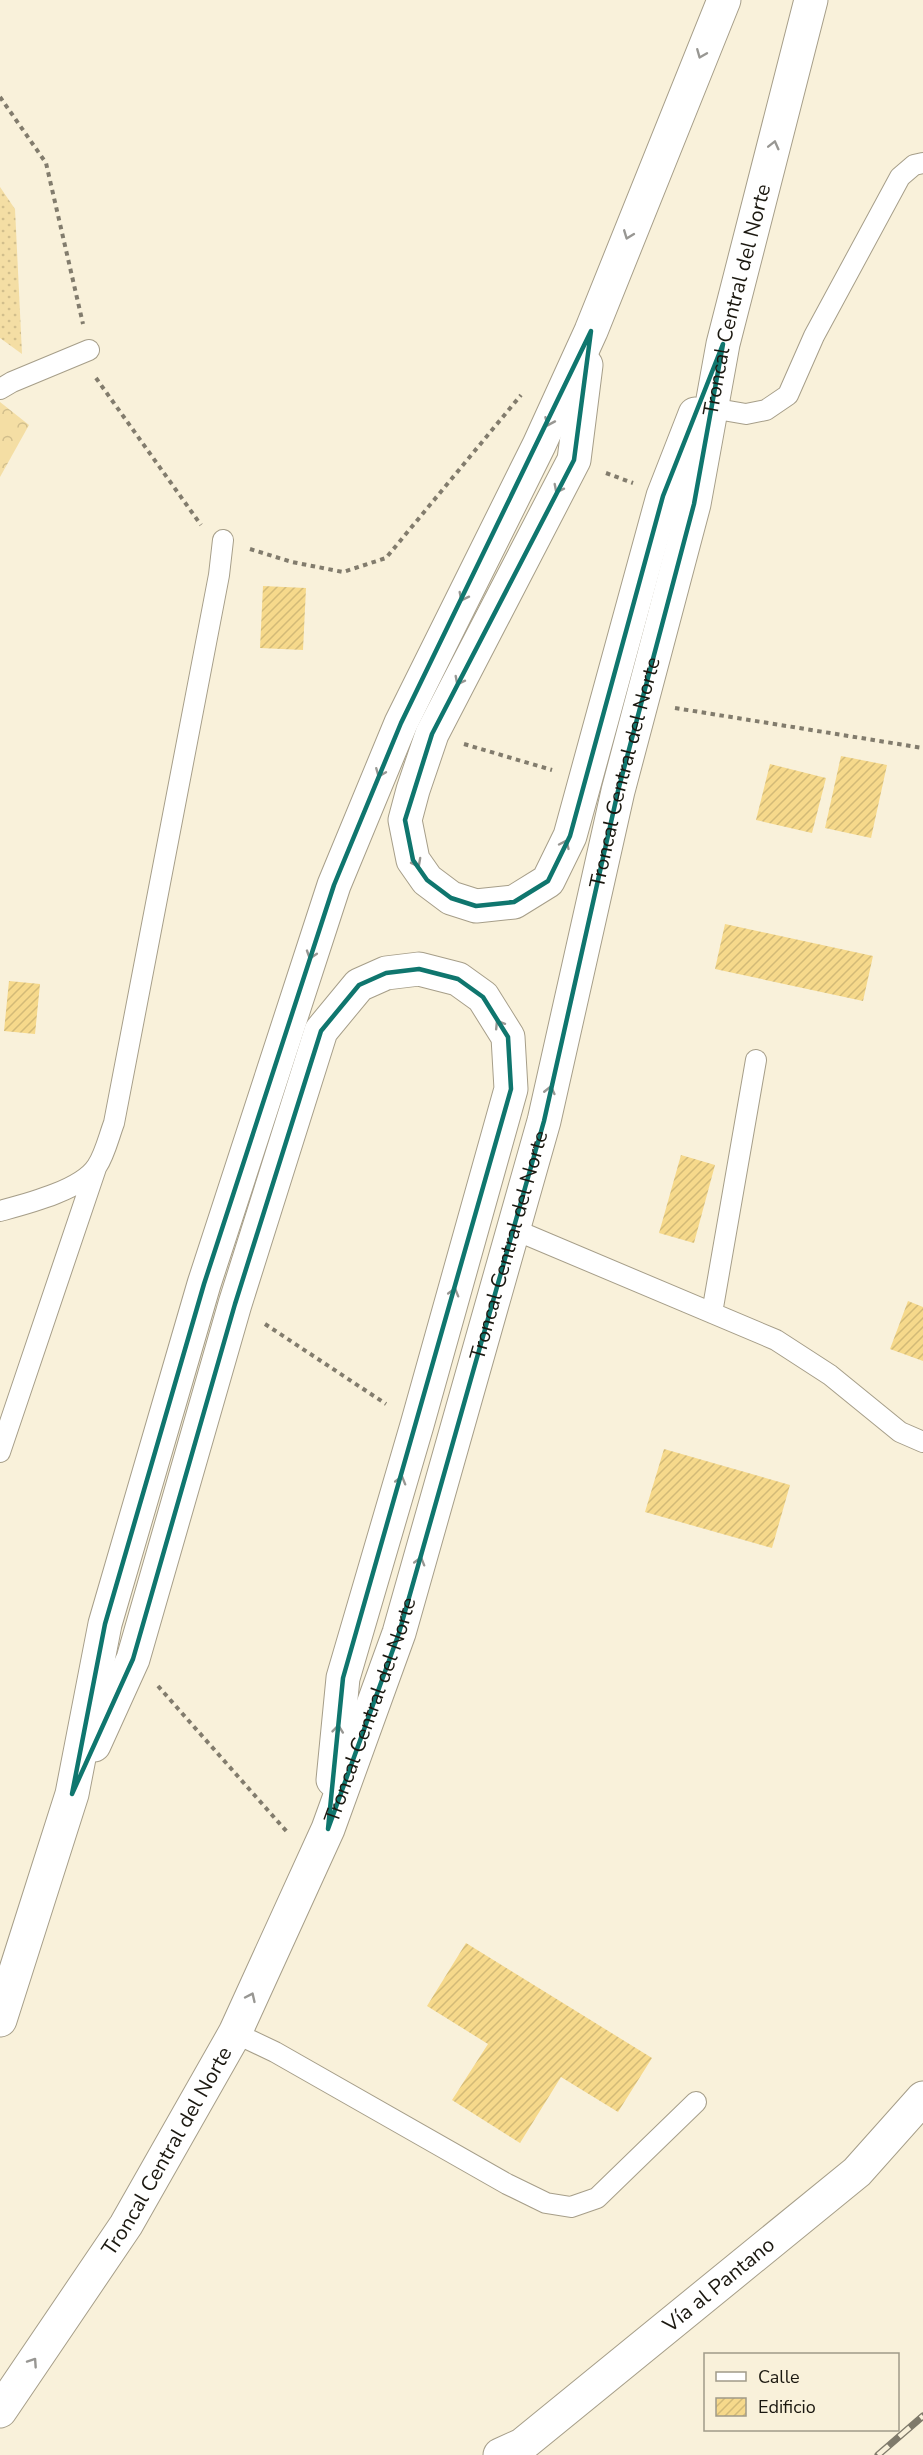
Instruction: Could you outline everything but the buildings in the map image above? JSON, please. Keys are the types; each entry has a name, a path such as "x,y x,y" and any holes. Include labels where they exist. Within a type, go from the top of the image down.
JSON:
{"main road":[{"path":"72,1794 105,1624 204,1284 334,885 401,723 539,446 591,331 723,0"},
{"name":"Troncal Central del Norte","path":"0,2410 126,2225 235,2033 328,1829 399,1634 543,1121 618,791 693,504 723,344 811,0"},
{"path":"591,331 574,460 432,734 412,790 405,820 413,860 427,880 451,898 476,906 514,902 548,881 570,836 663,496 723,344"},
{"path":"0,2020 72,1794 133,1659 235,1304 321,1032 359,985 386,973 419,969 458,979 483,997 508,1037 511,1089 343,1678 328,1829"},
{"name":"Vía al Pantano","path":"500,2455 522,2445 857,2172 923,2098"}],"lane":[{"path":"711,408 746,414 766,410 788,395 814,336 900,177 914,165 923,163"},
{"path":"0,389 89,350"},
{"path":"0,1452 114,1123 219,574 223,540"},
{"path":"712,1313 756,1060"},
{"path":"0,1211 49,1196 77,1184 97,1168"},
{"path":"513,1229 777,1340 830,1375 900,1432 923,1442"},
{"path":"235,2033 275,2052 507,2184 546,2203 571,2207 597,2198 696,2102"}],"path":[{"path":"223,540 292,562 343,572 386,558 524,392"},
{"path":"574,460 663,496"},
{"path":"641,702 923,748"},
{"path":"432,734 585,780"},
{"path":"235,1304 417,1425"},
{"path":"133,1659 314,1862"}],"highlighted area":[{"path":"591,331 574,460 432,734 405,820 413,860 427,880 451,898 476,906 514,902 548,881 570,836 663,496 723,344 694,504 618,791 544,1121 399,1633 328,1829 343,1678 511,1089 508,1037 483,997 458,979 419,969 386,973 359,985 321,1031 235,1304 133,1659 72,1794 105,1624 204,1284 334,885 401,723"}],"green space":[{"path":"0,187 15,209 22,354 0,338"},
{"path":"0,402 29,425 0,477"}],"railway":[{"path":"878,2455 923,2416"}]}
